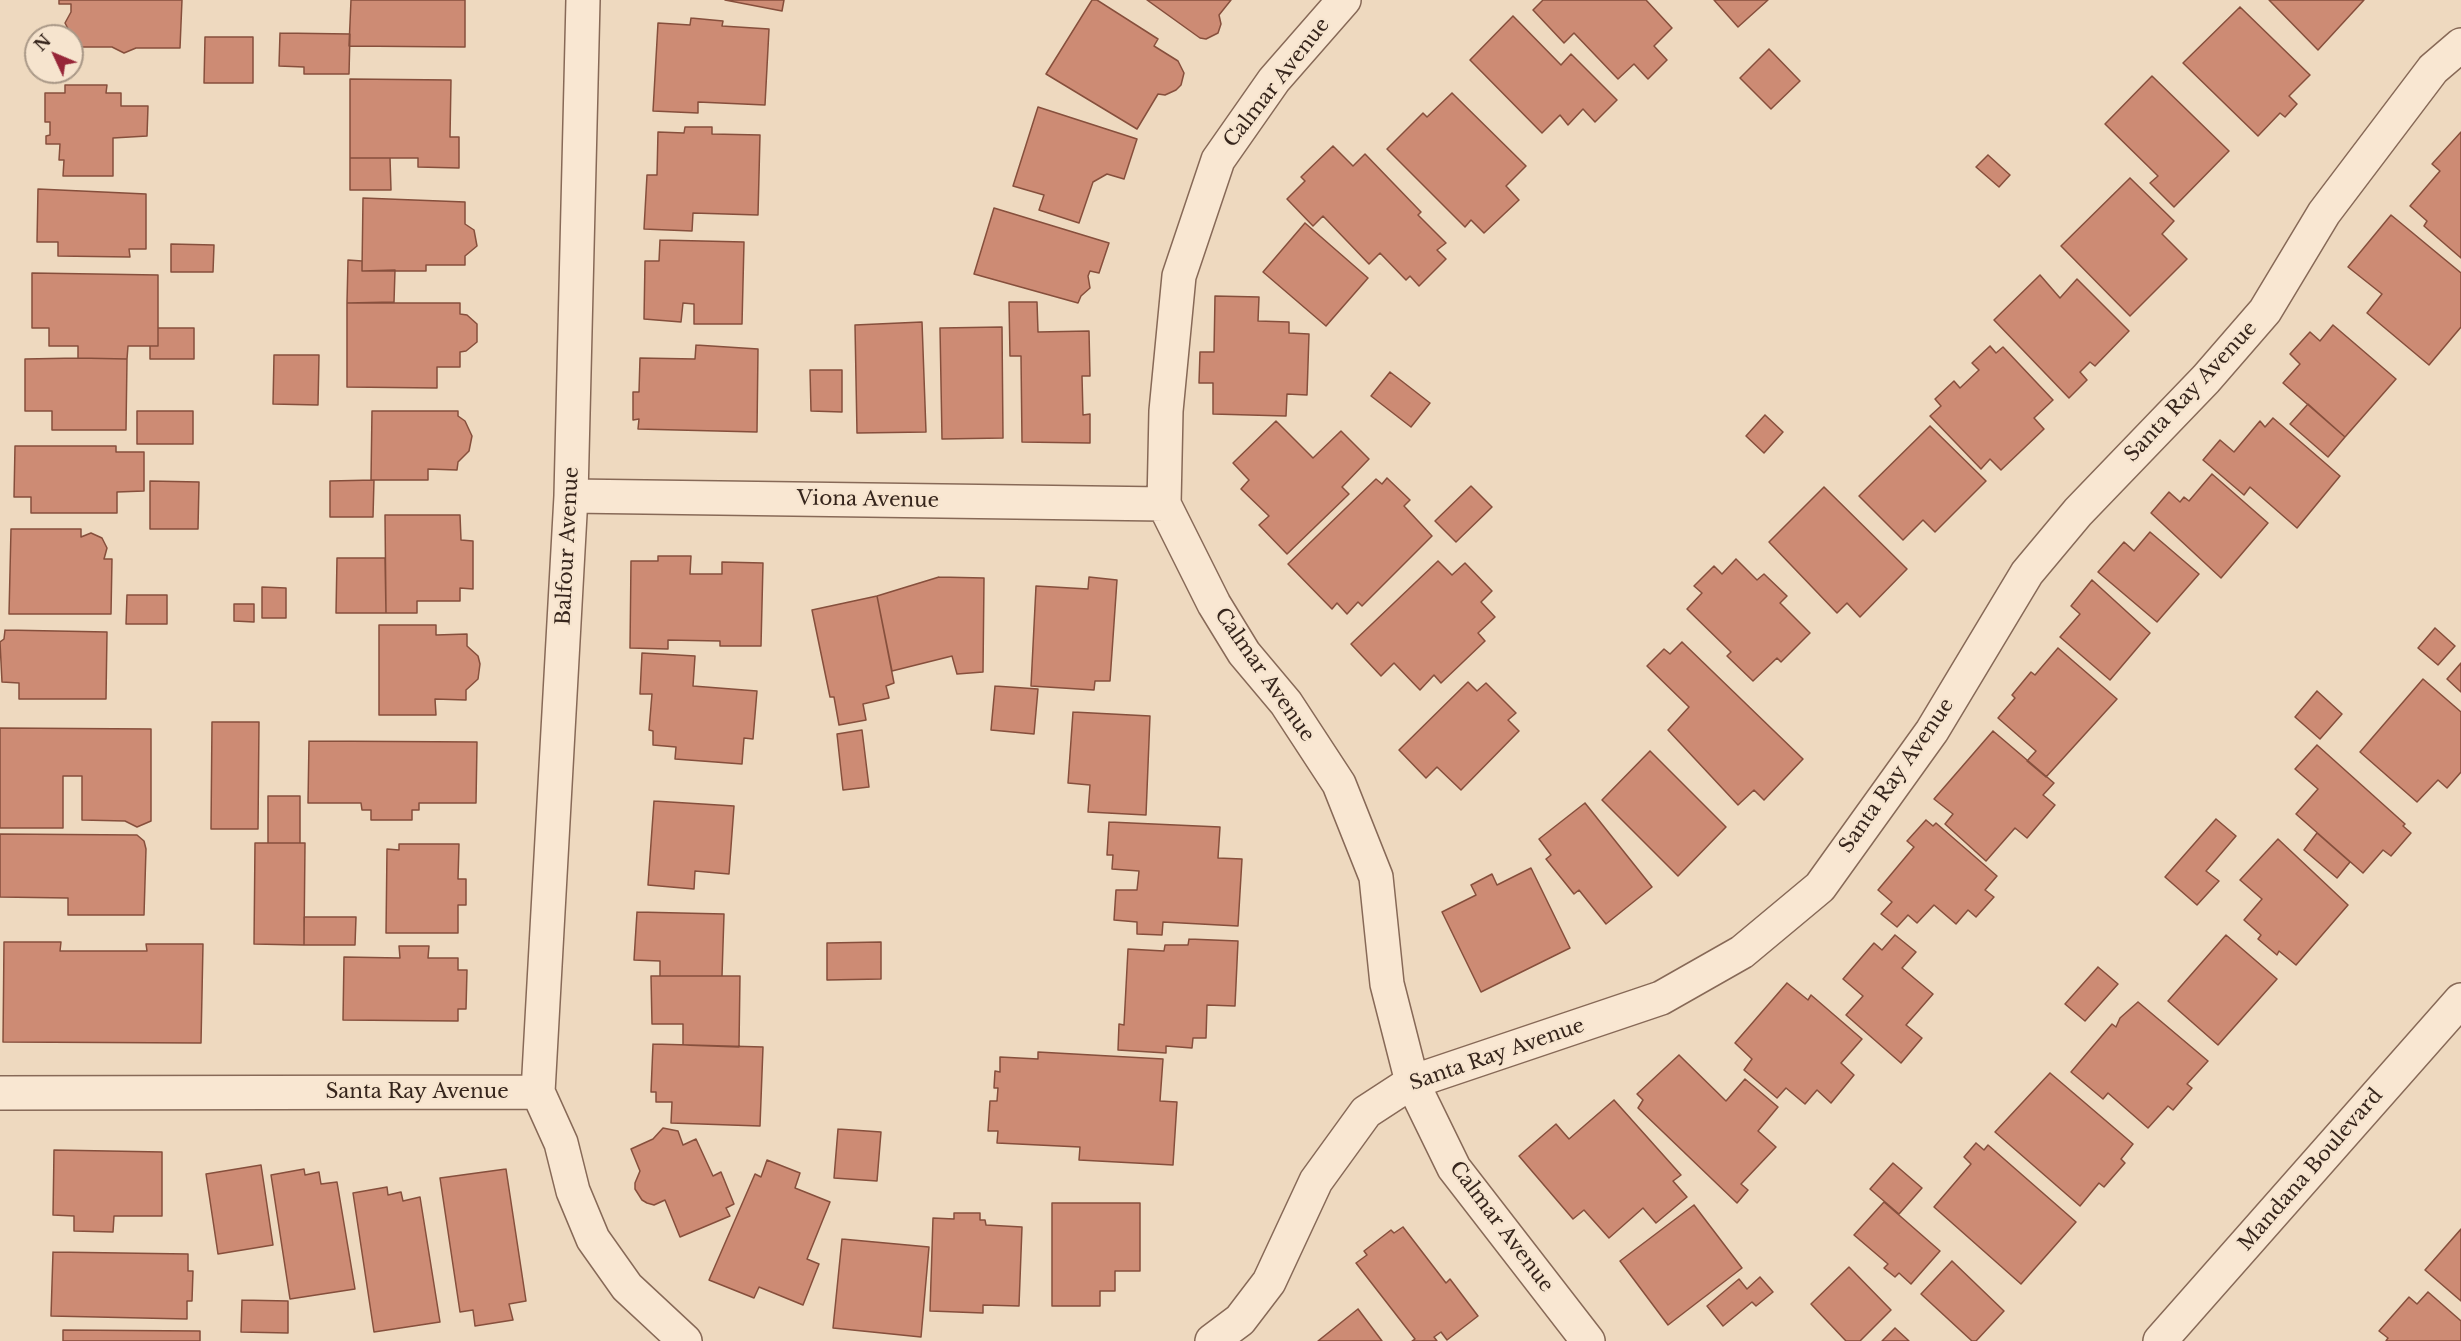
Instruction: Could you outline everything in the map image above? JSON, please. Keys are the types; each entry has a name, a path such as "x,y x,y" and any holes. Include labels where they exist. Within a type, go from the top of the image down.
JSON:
{"street":[{"name":"Balfour Avenue","path":"538,1092 572,496 583,0"},
{"name":"Calmar Avenue","path":"1344,0 1274,80 1218,160 1179,276 1166,411 1164,504 1214,604 1244,653 1286,703 1339,784 1376,877 1387,984 1412,1082 1454,1168 1588,1341"},
{"name":"Santa Ray Avenue","path":"1212,1341 1240,1320 1269,1282 1316,1180 1366,1112 1412,1082 1661,998 1742,952 1820,887 1932,731 2027,573 2078,512 2206,379 2265,311 2324,213 2433,69 2461,45"},
{"name":"Viona Avenue","path":"572,496 1164,504"},
{"name":"Mandana Boulevard","path":"2160,1341 2461,1000"},
{"name":"Santa Ray Avenue","path":"0,1093 538,1092"},
{"path":"538,1092 561,1143 573,1191 593,1239 627,1287 685,1341"}],"building":[{"path":"59,0 182,0 180,48 136,48 124,53 112,47 84,47 84,24 66,24 71,12 71,4 59,4"},
{"path":"351,0 465,0 465,47 349,46"},
{"path":"725,0 784,0 782,11"},
{"path":"1092,0 1097,0 1158,39 1154,46 1178,61 1184,73 1181,85 1176,90 1165,95 1158,94 1137,129 1046,74"},
{"path":"1147,0 1231,0 1219,15 1221,24 1218,33 1206,39 1200,38"},
{"path":"1543,0 1646,0 1672,28 1654,46 1667,60 1648,79 1634,64 1618,79 1574,33 1564,43 1533,10"},
{"path":"1714,0 1768,0 1738,27"},
{"path":"2269,0 2364,0 2318,50"},
{"path":"2240,7 2310,75 2289,96 2297,104 2285,117 2280,113 2258,136 2183,63"},
{"path":"1513,16 1561,65 1571,54 1617,100 1595,122 1583,109 1568,125 1560,115 1542,133 1470,60"},
{"path":"691,18 723,21 722,26 769,29 765,105 698,102 698,113 653,111 658,23 690,25"},
{"path":"280,33 350,34 349,74 304,74 304,67 279,66"},
{"path":"205,37 253,37 253,83 204,83"},
{"path":"1769,49 1800,81 1771,109 1740,78"},
{"path":"2152,76 2229,151 2174,207 2150,183 2158,176 2105,124"},
{"path":"350,79 451,80 450,137 459,137 459,168 418,167 418,158 350,158"},
{"path":"65,85 107,85 106,93 121,93 121,106 148,106 147,136 113,138 113,176 63,176 64,160 59,160 60,144 46,144 46,136 50,135 50,122 45,122 45,93 65,93"},
{"path":"1452,93 1526,166 1506,186 1519,200 1484,233 1471,220 1465,227 1387,149 1423,113 1427,117"},
{"path":"1038,107 1137,139 1124,179 1107,174 1093,182 1079,223 1039,210 1044,195 1013,186"},
{"path":"685,127 712,127 712,134 760,135 758,215 693,213 692,231 644,229 647,175 657,175 658,132 684,133"},
{"path":"2461,132 2461,258 2424,226 2427,221 2410,206 2440,171 2432,164"},
{"path":"1333,146 1353,166 1365,154 1421,212 1418,215 1446,243 1437,250 1446,259 1419,286 1410,276 1406,280 1380,253 1369,264 1323,216 1313,226 1287,199 1305,181 1301,177"},
{"path":"1988,155 2010,175 1999,187 1976,167"},
{"path":"350,158 390,158 391,190 350,190"},
{"path":"2130,178 2174,221 2162,234 2187,259 2130,316 2061,246"},
{"path":"38,189 146,194 146,249 129,249 130,257 58,256 58,242 37,242"},
{"path":"363,198 465,202 465,224 474,230 477,246 465,256 465,265 426,265 426,271 362,271"},
{"path":"994,208 1109,243 1099,273 1090,271 1088,276 1090,288 1081,296 1078,303 974,274"},
{"path":"2391,215 2461,273 2461,327 2429,365 2367,313 2382,294 2348,267"},
{"path":"1305,223 1368,278 1326,326 1263,272"},
{"path":"660,240 744,242 742,324 694,324 694,304 683,303 681,322 644,319 645,261 659,261"},
{"path":"171,244 214,245 213,272 171,272"},
{"path":"348,260 362,261 362,271 395,270 394,302 347,303"},
{"path":"32,273 158,275 158,346 128,346 127,359 78,358 78,346 49,346 49,328 32,328"},
{"path":"2040,275 2060,298 2077,279 2129,331 2095,366 2090,362 2080,372 2087,380 2069,398 1994,320"},
{"path":"1215,296 1259,297 1258,321 1289,322 1289,333 1309,334 1307,395 1287,394 1286,416 1213,414 1213,383 1199,383 1200,352 1214,352"},
{"path":"1009,302 1037,302 1038,332 1089,331 1090,376 1082,376 1083,415 1090,414 1090,443 1022,442 1021,356 1010,356"},
{"path":"347,303 460,303 460,314 467,315 477,324 477,342 466,351 460,352 460,367 437,367 437,388 347,387"},
{"path":"922,322 926,432 857,433 855,325"},
{"path":"2333,325 2396,379 2345,437 2283,383 2300,364 2290,354 2310,332 2320,341"},
{"path":"1002,327 1003,438 942,439 940,328"},
{"path":"158,328 194,328 194,359 150,359 150,346 158,346"},
{"path":"696,345 758,349 757,432 638,429 639,419 633,420 633,392 639,392 640,358 695,359"},
{"path":"1990,346 1996,353 2003,347 2053,400 2034,418 2044,429 2001,470 1990,459 1981,469 1930,416 1941,406 1935,399 1954,381 1960,388 1979,370 1972,363"},
{"path":"274,355 319,355 318,405 273,404"},
{"path":"25,359 127,359 126,430 52,430 52,411 25,411"},
{"path":"810,370 842,370 842,412 811,411"},
{"path":"1390,372 1430,403 1411,427 1371,396"},
{"path":"2308,404 2345,437 2328,457 2290,424"},
{"path":"137,411 193,411 193,444 137,444"},
{"path":"372,411 458,411 458,416 465,421 472,436 469,451 458,462 457,470 428,469 428,480 371,480"},
{"path":"1765,415 1783,432 1764,453 1746,436"},
{"path":"2273,418 2340,476 2297,528 2250,487 2244,495 2203,460 2220,440 2234,452 2260,421 2265,427"},
{"path":"1276,421 1313,458 1341,431 1369,459 1342,487 1349,494 1287,554 1259,525 1269,516 1241,489 1249,480 1233,463"},
{"path":"1930,426 1986,481 1935,532 1923,520 1903,540 1859,496"},
{"path":"15,446 116,446 116,452 144,452 144,491 117,492 117,513 31,513 31,497 14,497"},
{"path":"2212,474 2268,523 2221,578 2151,513 2169,492 2180,502 2184,497 2189,501"},
{"path":"1387,478 1410,500 1404,506 1432,536 1362,606 1358,602 1347,614 1337,603 1332,609 1288,564 1376,479 1382,484"},
{"path":"374,480 373,517 330,517 330,481"},
{"path":"150,481 199,482 198,529 150,529"},
{"path":"1471,486 1492,507 1456,542 1435,521"},
{"path":"1824,487 1907,569 1860,617 1847,603 1837,613 1769,542"},
{"path":"385,515 460,515 461,540 473,541 473,589 460,588 460,601 417,601 417,613 386,613"},
{"path":"11,529 81,529 81,537 91,533 102,538 107,548 104,559 112,559 111,614 9,614"},
{"path":"2150,532 2199,574 2157,622 2098,572 2124,542 2134,551"},
{"path":"658,556 691,556 690,574 722,574 722,562 763,563 761,646 720,646 720,641 668,640 668,649 630,648 631,561 658,561"},
{"path":"337,558 385,558 386,613 336,613"},
{"path":"1736,559 1757,580 1764,574 1787,596 1780,603 1810,633 1781,662 1777,658 1753,681 1727,656 1731,652 1687,609 1702,593 1694,586 1714,566 1722,574"},
{"path":"1438,561 1452,575 1465,563 1492,591 1481,602 1495,617 1478,633 1485,641 1441,683 1434,675 1420,690 1394,663 1381,676 1351,644"},
{"path":"939,577 984,578 983,672 957,674 952,656 892,671 877,596"},
{"path":"1089,577 1117,580 1110,681 1095,681 1094,690 1031,686 1036,586 1088,589"},
{"path":"2092,580 2150,633 2110,680 2060,637 2080,614 2071,606"},
{"path":"262,587 286,588 286,618 262,618"},
{"path":"127,595 167,595 167,624 126,624"},
{"path":"877,596 894,683 886,686 889,698 863,704 866,720 839,725 834,697 830,697 812,610"},
{"path":"234,604 254,604 254,622 234,621"},
{"path":"379,625 436,625 436,635 467,634 467,646 478,656 480,664 478,679 466,690 466,700 435,699 436,715 379,715"},
{"path":"2435,628 2455,646 2438,665 2418,648"},
{"path":"5,630 107,632 106,699 19,699 19,683 2,682 0,642 4,639"},
{"path":"1682,642 1803,759 1764,800 1754,790 1738,805 1668,730 1689,707 1647,666 1664,649 1670,654"},
{"path":"2058,648 2117,699 2046,777 2027,761 2036,751 1998,718 2015,698 2012,695 2031,672 2035,675"},
{"path":"642,653 695,656 693,686 757,691 753,739 744,738 742,764 675,759 676,747 653,745 653,731 649,730 652,694 640,694"},
{"path":"2461,663 2461,692 2447,679"},
{"path":"2423,679 2461,712 2461,772 2447,788 2438,780 2417,802 2360,752"},
{"path":"1468,682 1477,691 1486,683 1516,713 1508,720 1519,731 1461,790 1437,767 1426,778 1399,750"},
{"path":"995,686 1038,689 1034,734 991,730"},
{"path":"2317,691 2342,714 2320,739 2295,717"},
{"path":"1073,712 1150,716 1146,815 1088,812 1090,785 1068,783"},
{"path":"212,722 259,722 258,829 211,829"},
{"path":"0,728 151,729 151,821 137,827 125,821 82,820 82,776 63,776 63,828 0,828"},
{"path":"862,730 869,787 843,790 837,734"},
{"path":"1993,731 2054,783 2043,795 2055,805 2027,838 2015,828 1986,861 1945,824 1953,814 1934,799"},
{"path":"309,741 477,742 476,803 419,803 419,810 412,810 412,820 371,820 371,810 362,810 361,803 308,803"},
{"path":"2317,745 2405,824 2403,826 2411,833 2391,856 2383,850 2363,873 2296,814 2318,789 2295,769"},
{"path":"1650,751 1726,827 1678,876 1602,800"},
{"path":"268,796 300,796 300,843 268,843"},
{"path":"654,801 734,806 729,874 695,871 694,889 648,885"},
{"path":"1585,803 1652,887 1606,924 1579,890 1574,894 1546,859 1551,855 1539,839"},
{"path":"2216,819 2236,836 2206,871 2219,881 2197,905 2165,877"},
{"path":"1926,820 1933,826 1936,823 1997,876 1985,890 1994,897 1976,917 1968,910 1956,924 1934,905 1917,923 1908,915 1897,927 1881,914 1892,902 1878,890 1914,847 1907,841"},
{"path":"1109,822 1220,827 1218,858 1242,859 1238,926 1163,922 1162,935 1137,934 1137,922 1114,920 1116,890 1137,890 1139,871 1112,869 1113,855 1107,855"},
{"path":"2317,833 2350,862 2337,878 2304,850"},
{"path":"0,834 137,835 144,841 146,849 144,915 68,915 68,898 0,897"},
{"path":"2278,839 2348,905 2296,965 2279,951 2277,955 2258,939 2261,935 2244,920 2262,899 2240,880"},
{"path":"255,843 305,843 304,945 254,944"},
{"path":"399,844 459,844 458,879 466,879 466,905 458,905 458,933 386,933 387,849 399,850"},
{"path":"1531,868 1570,948 1481,992 1442,912 1476,895 1471,885 1492,874 1497,885"},
{"path":"637,912 724,914 722,976 660,976 660,961 634,960"},
{"path":"304,917 356,917 355,945 304,945"},
{"path":"1895,935 1916,952 1902,968 1933,994 1906,1025 1922,1038 1901,1063 1846,1015 1863,996 1843,979 1874,943 1882,950"},
{"path":"2226,935 2277,979 2218,1045 2168,1001"},
{"path":"1189,939 1238,941 1235,1006 1207,1005 1206,1038 1193,1038 1192,1048 1166,1046 1166,1053 1118,1050 1119,1024 1124,1025 1128,949 1164,951 1165,945 1188,945"},
{"path":"4,942 61,942 60,951 147,951 146,944 203,944 201,1043 3,1042"},
{"path":"881,942 881,979 827,980 827,943"},
{"path":"399,946 429,946 428,958 458,958 458,970 467,970 466,1009 458,1009 458,1021 343,1020 344,957 400,958"},
{"path":"2098,967 2118,984 2085,1021 2065,1004"},
{"path":"651,976 740,976 739,1047 683,1045 683,1024 652,1024"},
{"path":"1787,983 1808,1000 1811,995 1862,1039 1841,1063 1854,1075 1831,1103 1817,1090 1805,1104 1786,1088 1777,1098 1744,1070 1752,1059 1735,1043"},
{"path":"2138,1002 2208,1061 2187,1084 2192,1088 2173,1110 2168,1106 2148,1128 2108,1093 2103,1099 2071,1072 2112,1024 2116,1027 2120,1018"},
{"path":"653,1044 763,1047 760,1126 671,1123 672,1102 656,1102 656,1092 651,1092"},
{"path":"1038,1052 1163,1059 1160,1101 1177,1102 1173,1165 1079,1160 1080,1147 997,1143 998,1131 988,1131 990,1101 997,1101 998,1088 994,1088 995,1071 1000,1072 1000,1057 1038,1059"},
{"path":"1679,1055 1726,1101 1745,1079 1778,1107 1758,1131 1776,1147 1741,1184 1748,1190 1737,1203 1638,1108 1643,1100 1637,1094"},
{"path":"2050,1073 2133,1144 2121,1159 2125,1163 2104,1187 2099,1183 2080,1206 1995,1132"},
{"path":"1614,1100 1681,1175 1673,1181 1687,1197 1656,1223 1643,1208 1609,1238 1584,1210 1573,1219 1519,1156 1556,1124 1569,1139"},
{"path":"663,1128 678,1131 683,1145 696,1139 713,1176 721,1172 734,1204 726,1208 730,1216 680,1237 665,1200 654,1205 642,1200 635,1189 640,1171 631,1149 653,1139"},
{"path":"838,1129 881,1132 877,1181 834,1178"},
{"path":"1976,1143 1984,1150 1988,1145 2076,1222 2021,1284 1934,1207 1971,1164 1964,1157"},
{"path":"54,1150 162,1152 162,1216 114,1216 113,1232 74,1231 74,1216 53,1215"},
{"path":"767,1160 800,1173 795,1188 830,1202 807,1259 819,1264 803,1305 759,1287 754,1298 709,1280 755,1174 761,1177"},
{"path":"1893,1163 1922,1188 1899,1214 1870,1189"},
{"path":"261,1165 273,1245 218,1254 206,1174"},
{"path":"304,1169 305,1175 319,1172 321,1184 337,1182 355,1289 290,1299 271,1175"},
{"path":"506,1169 526,1301 509,1304 513,1320 475,1326 473,1310 460,1312 440,1178"},
{"path":"387,1187 388,1195 401,1192 403,1201 420,1197 440,1322 374,1332 353,1193"},
{"path":"1884,1202 1940,1251 1911,1284 1899,1273 1895,1277 1884,1268 1888,1264 1854,1235"},
{"path":"1052,1203 1140,1203 1140,1271 1115,1271 1115,1291 1100,1291 1100,1306 1052,1306"},
{"path":"1694,1205 1742,1268 1668,1325 1620,1261"},
{"path":"954,1213 980,1213 980,1220 985,1220 986,1225 1022,1227 1019,1306 983,1305 983,1313 930,1311 933,1218 954,1219"},
{"path":"1403,1227 1446,1283 1450,1279 1478,1316 1447,1340 1441,1332 1434,1337 1437,1341 1412,1341 1415,1339 1356,1263 1367,1255 1364,1251 1391,1230 1394,1233"},
{"path":"2461,1229 2461,1301 2425,1270"},
{"path":"842,1239 929,1247 921,1337 833,1328"},
{"path":"53,1252 188,1254 188,1271 193,1271 192,1301 187,1301 187,1319 51,1316"},
{"path":"1952,1261 2004,1311 1976,1341 1972,1341 1921,1294"},
{"path":"1849,1267 1891,1310 1860,1341 1846,1341 1811,1304"},
{"path":"1760,1277 1773,1292 1756,1306 1752,1302 1723,1326 1707,1306 1739,1279 1747,1289"},
{"path":"2428,1292 2461,1321 2461,1341 2386,1341 2388,1338 2379,1331 2409,1297 2417,1304"},
{"path":"242,1300 288,1301 288,1333 241,1332"},
{"path":"1358,1309 1382,1341 1318,1341"},
{"path":"1895,1328 1909,1341 1882,1341"},
{"path":"63,1330 200,1331 200,1341 63,1341"}]}
